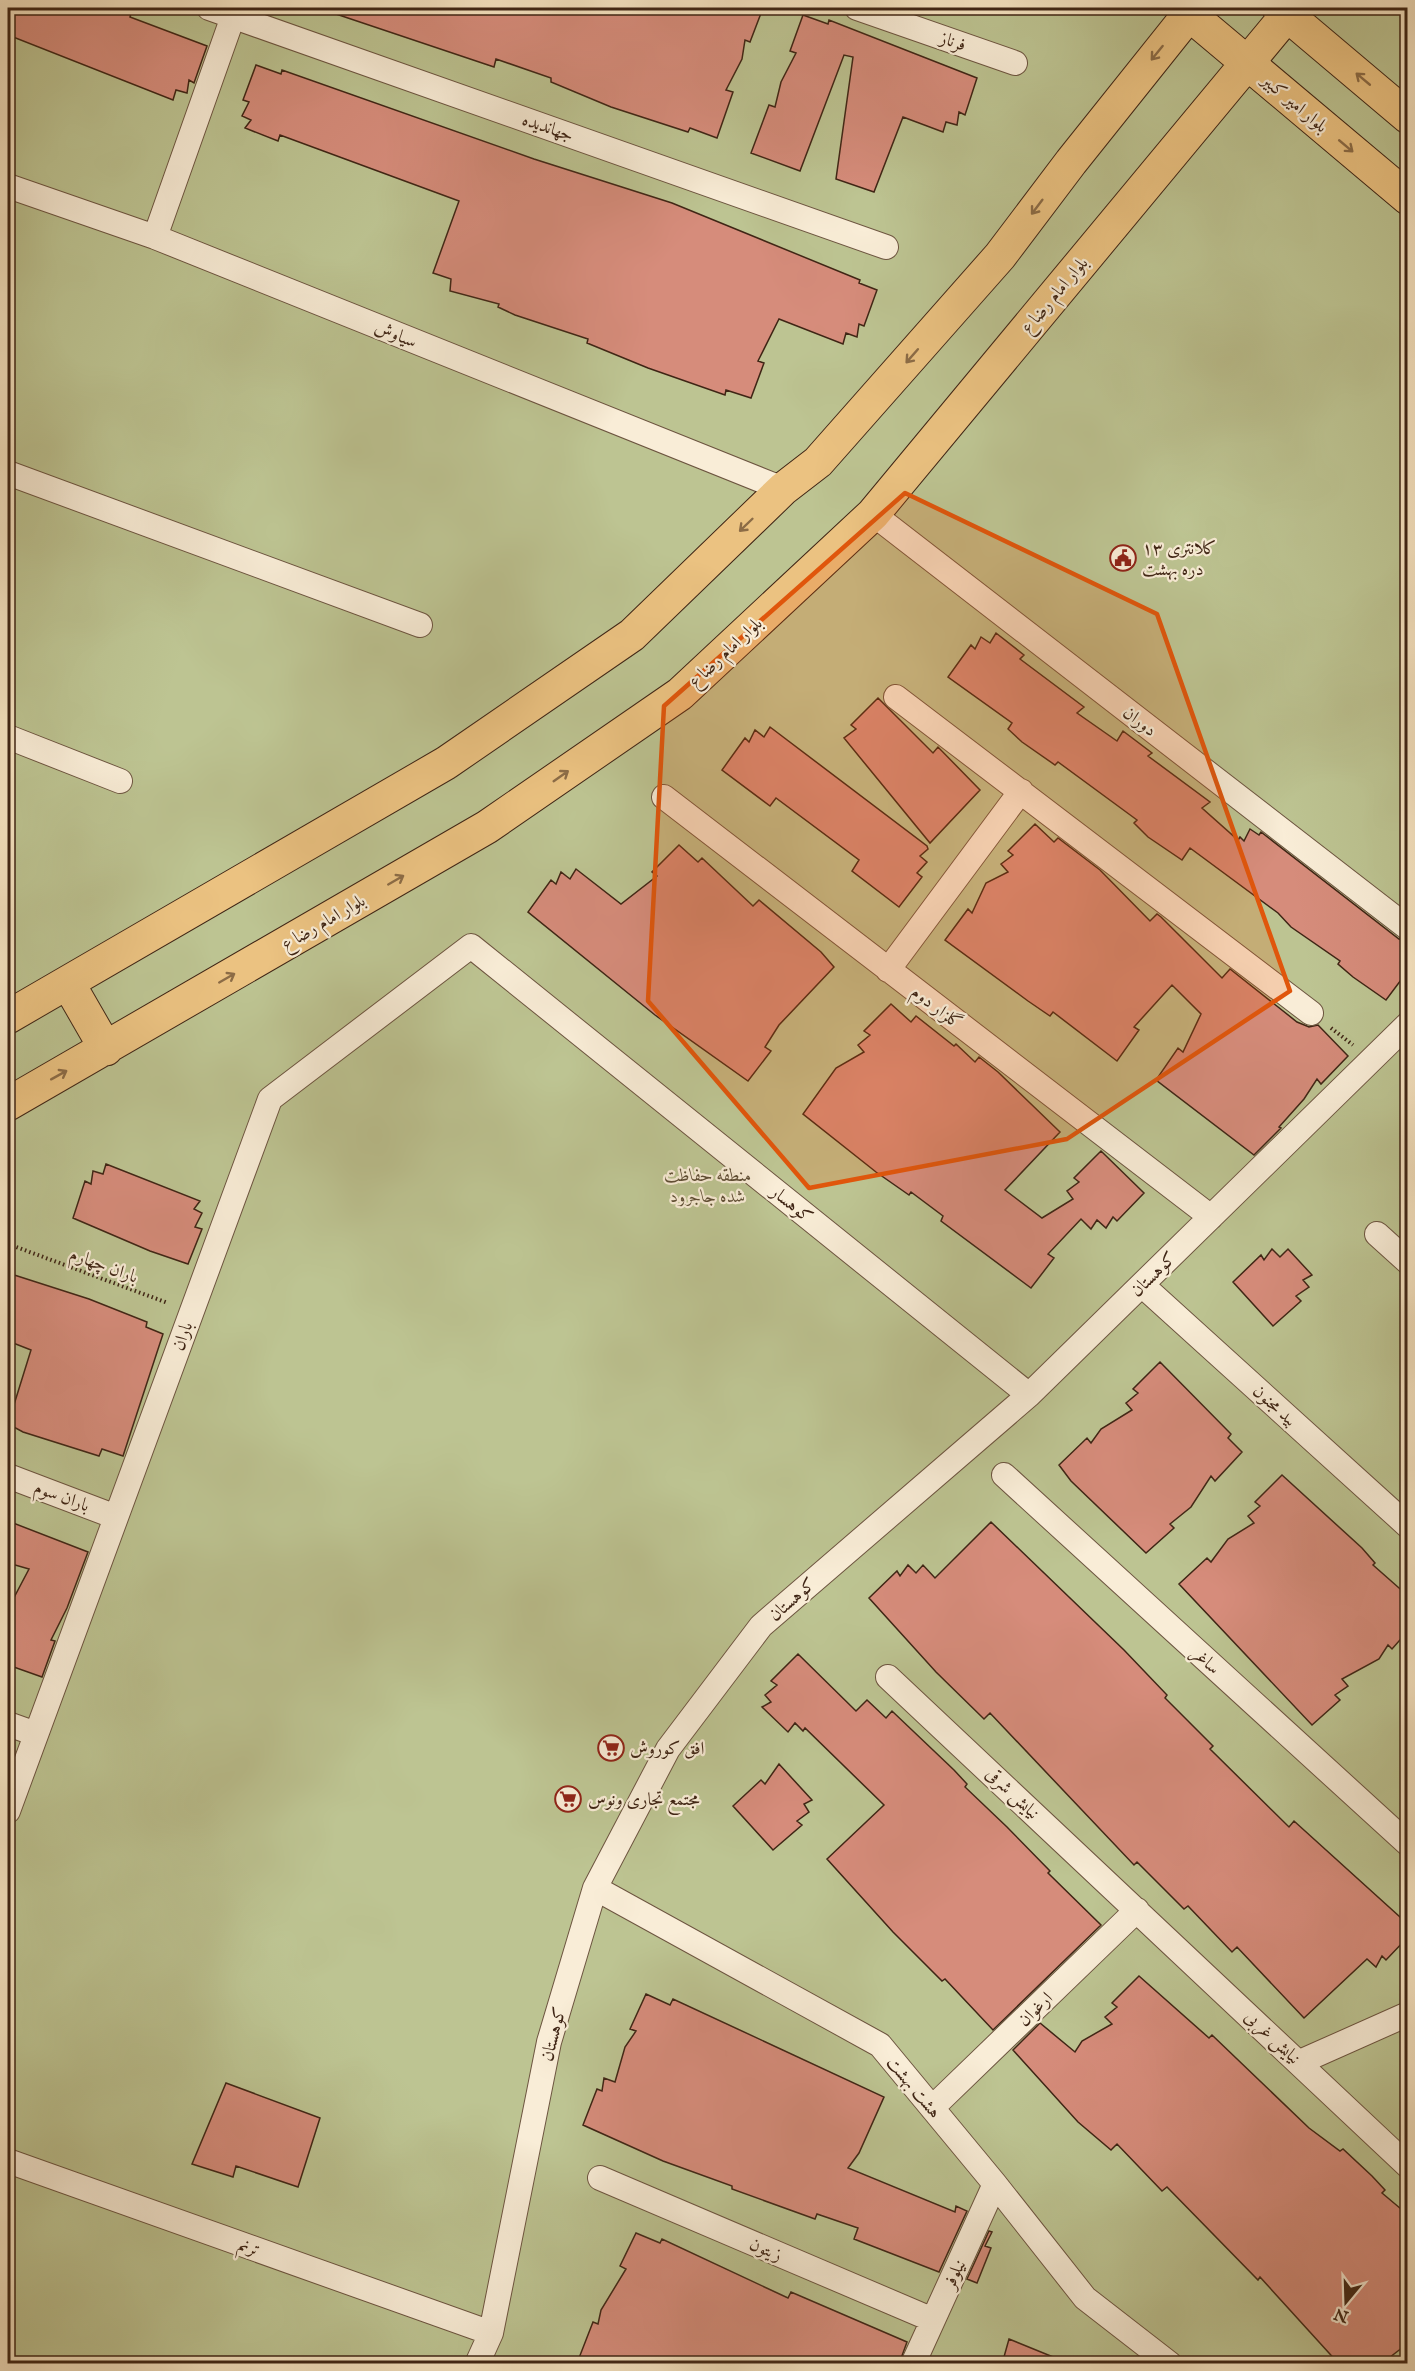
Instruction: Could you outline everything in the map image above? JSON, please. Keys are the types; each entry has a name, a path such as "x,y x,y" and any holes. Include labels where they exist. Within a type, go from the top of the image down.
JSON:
{"main road":[{"name":"بلوار امیر کبیر","path":"1188,9 1407,198"},
{"path":"8,1017 446,763 632,634 783,489 818,462 1000,256 1188,9"},
{"path":"1285,10 1407,117"},
{"name":"بلوار امام رضا ع","path":"8,1104 487,827 680,694 873,514 1248,62 1285,10"},
{"path":"68,983 106,1048"}],"street":[{"name":"جهاندیده","path":"209,8 235,12 886,247"},
{"name":"فرناز","path":"857,8 1015,63"},
{"path":"155,237 235,12"},
{"name":"سیاوش","path":"8,186 155,237 783,489"},
{"path":"8,473 420,625"},
{"name":"دوران","path":"873,514 1407,928"},
{"path":"896,697 1311,1013"},
{"path":"8,737 120,781"},
{"path":"888,970 1021,791"},
{"name":"گلزار دوم","path":"664,797 1211,1217"},
{"name":"باران","path":"8,1811 270,1099 471,946"},
{"name":"کوهسار","path":"471,946 1029,1395"},
{"name":"کوهستان","path":"477,2364 491,2333 549,2042 595,1888 668,1749 761,1626 1029,1395 1407,1024"},
{"path":"1377,1234 1407,1262"},
{"name":"بید مجنون","path":"1142,1285 1407,1526"},
{"name":"ساغر","path":"1004,1475 1407,1844"},
{"name":"باران سوم","path":"8,1476 116,1516"},
{"name":"نیایش شرقی","path":"888,1677 1137,1910"},
{"path":"8,1724 36,1734"},
{"name":"هشت بهشت","path":"595,1888 880,2045 995,2184 1085,2298 1170,2364"},
{"name":"نیایش غربی","path":"1137,1910 1300,2062 1407,2166"},
{"name":"ارغوان","path":"932,2108 1137,1910"},
{"path":"1300,2062 1407,2014"},
{"name":"ترنم","path":"8,2161 491,2333"},
{"name":"زیتون","path":"600,2178 933,2320"},
{"name":"نیلوفر","path":"913,2364 995,2184"}],"path":[{"path":"1311,1013 1372,1059"},
{"name":"باران چهارم","path":"8,1244 191,1312"}],"highlighted area":[{"path":"905,493 1157,614 1290,991 1067,1139 809,1188 648,1001 664,706"}],"green space":[{"name":"منطقه حفاظت شده جاجرود","path":"8,8 1407,8 1407,2363 8,2363"}],"building":[{"path":"8,8 132,8 130,17 207,46 194,83 189,80 187,93 176,90 173,100 8,35"},
{"path":"328,8 763,8 750,42 745,40 742,59 726,90 733,92 717,138 690,128 688,132 611,107 551,82 551,78 496,59 494,67 327,11"},
{"path":"803,15 828,24 829,20 977,78 965,115 959,112 957,125 946,122 943,132 903,117 874,192 836,179 853,57 844,55 800,171 751,153 769,105 775,107 781,82 796,53 790,51"},
{"path":"256,65 281,74 282,70 534,159 672,203 860,280 859,283 877,290 864,326 859,324 857,337 846,333 843,344 779,319 758,361 764,363 751,398 726,390 725,395 648,368 587,343 588,339 515,315 498,307 499,304 450,291 451,279 433,273 459,201 280,135 278,141 245,128 251,120 242,116 249,102 243,100"},
{"path":"996,633 1024,655 1020,659 1084,707 1077,713 1117,741 1123,731 1152,753 1148,756 1210,802 1202,808 1238,840 1240,837 1244,841 1250,829 1259,835 1261,832 1399,939 1407,942 1407,972 1386,1000 1353,977 1338,964 1340,961 1291,927 1278,913 1190,848 1182,860 1148,837 1134,823 1137,820 1058,762 1055,765 1022,742 1008,729 1012,723 948,677 971,645 975,649 981,637 990,643"},
{"path":"878,698 933,753 938,747 980,790 930,843 844,738 856,729 851,725"},
{"path":"770,727 927,846 928,849 920,856 927,862 917,873 922,877 899,907 852,871 859,860 776,798 770,806 722,770 745,738 749,742 755,730 764,737"},
{"path":"1035,824 1054,842 1058,838 1100,870 1150,921 1157,914 1161,917 1222,978 1230,969 1297,1022 1309,1027 1318,1025 1348,1056 1321,1084 1317,1079 1304,1099 1279,1127 1281,1128 1254,1155 1156,1080 1178,1048 1183,1052 1201,1014 1172,985 1134,1027 1139,1030 1117,1061 1053,1012 1050,1016 945,940 968,909 972,913 986,883 1008,872 1001,864 1013,855 1008,851"},
{"path":"679,845 698,862 702,858 753,906 759,900 821,952 834,967 779,1025 765,1047 771,1051 748,1081 655,1015 528,912 551,880 556,884 561,872 570,879 576,869 621,904 657,876 652,872"},
{"path":"891,1004 911,1022 916,1016 954,1046 956,1044 975,1062 979,1057 998,1072 1060,1132 1005,1190 1042,1218 1073,1199 1067,1191 1079,1182 1074,1178 1101,1151 1144,1193 1117,1221 1113,1217 1106,1228 1097,1220 1091,1229 1081,1219 1048,1254 1054,1258 1031,1288 941,1221 943,1216 911,1192 909,1195 876,1172 803,1114 836,1068 864,1052 858,1045 870,1035 864,1031"},
{"path":"106,1164 200,1201 194,1209 202,1213 195,1227 202,1229 188,1264 150,1251 73,1218 85,1181 91,1184 93,1171 103,1174"},
{"path":"1272,1249 1280,1257 1288,1249 1312,1275 1303,1280 1309,1287 1296,1296 1301,1301 1273,1326 1233,1282 1261,1255 1264,1260"},
{"path":"8,1273 89,1299 147,1322 146,1327 163,1334 123,1456 102,1449 99,1456 23,1432 8,1424 31,1350 8,1341"},
{"path":"1160,1362 1231,1434 1228,1438 1242,1452 1215,1481 1211,1476 1191,1507 1170,1524 1174,1528 1146,1553 1071,1481 1059,1465 1087,1438 1091,1443 1101,1429 1132,1410 1126,1403 1138,1393 1133,1389"},
{"path":"1282,1475 1362,1548 1375,1563 1373,1565 1407,1595 1407,1632 1392,1649 1388,1645 1379,1659 1342,1679 1348,1686 1335,1695 1340,1700 1312,1725 1179,1584 1207,1558 1211,1562 1228,1539 1254,1523 1248,1516 1260,1506 1255,1502"},
{"path":"8,1521 88,1552 67,1608 51,1640 55,1641 42,1677 8,1665 8,1609 29,1569 8,1563"},
{"path":"991,1522 1124,1650 1167,1695 1165,1698 1213,1746 1210,1749 1289,1827 1294,1821 1400,1917 1407,1926 1407,1938 1386,1960 1382,1956 1376,1967 1367,1959 1304,2018 1237,1947 1232,1952 1188,1906 1184,1909 1137,1862 1134,1865 990,1713 984,1719 936,1672 869,1598 897,1571 900,1576 908,1565 916,1573 923,1565 935,1578"},
{"path":"798,1654 856,1711 867,1700 886,1718 892,1711 954,1770 967,1784 965,1787 1007,1827 1050,1871 1048,1873 1101,1925 993,2030 945,1979 942,1981 893,1932 827,1859 884,1805 805,1728 803,1731 795,1723 788,1732 762,1707 771,1702 765,1695 777,1685 771,1681"},
{"path":"779,1764 812,1800 804,1804 809,1812 797,1821 802,1825 773,1850 733,1806 761,1780 765,1784"},
{"path":"1139,1976 1209,2038 1212,2035 1309,2128 1340,2151 1343,2149 1385,2190 1382,2193 1407,2214 1407,2344 1381,2364 1339,2364 1260,2277 1258,2280 1167,2187 1162,2191 1117,2144 1111,2150 1078,2122 1013,2050 1040,2023 1075,2052 1082,2041 1112,2024 1105,2017 1117,2007 1112,2003"},
{"path":"646,1994 670,2005 673,1999 884,2097 859,2153 848,2168 955,2212 956,2206 967,2211 939,2272 854,2239 858,2228 817,2214 815,2219 732,2189 732,2186 663,2161 583,2125 597,2089 602,2091 604,2078 615,2082 625,2047 636,2031 630,2029"},
{"path":"226,2083 320,2118 298,2187 236,2166 233,2177 192,2164"},
{"path":"989,2231 992,2232 985,2246 991,2248 977,2283 967,2279"},
{"path":"636,2233 660,2243 662,2239 788,2298 791,2292 907,2342 899,2364 593,2364 579,2358 593,2322 598,2324 601,2310 626,2269 620,2266"},
{"path":"1009,2339 1068,2363 1068,2364 1002,2364"}],"place":[{"name":"کلانتری ۱۳ دره بهشت","path":"1123,558"},
{"name":"افق کوروش","path":"611,1748"},
{"name":"مجتمع تجاری ونوس","path":"568,1799"}]}
